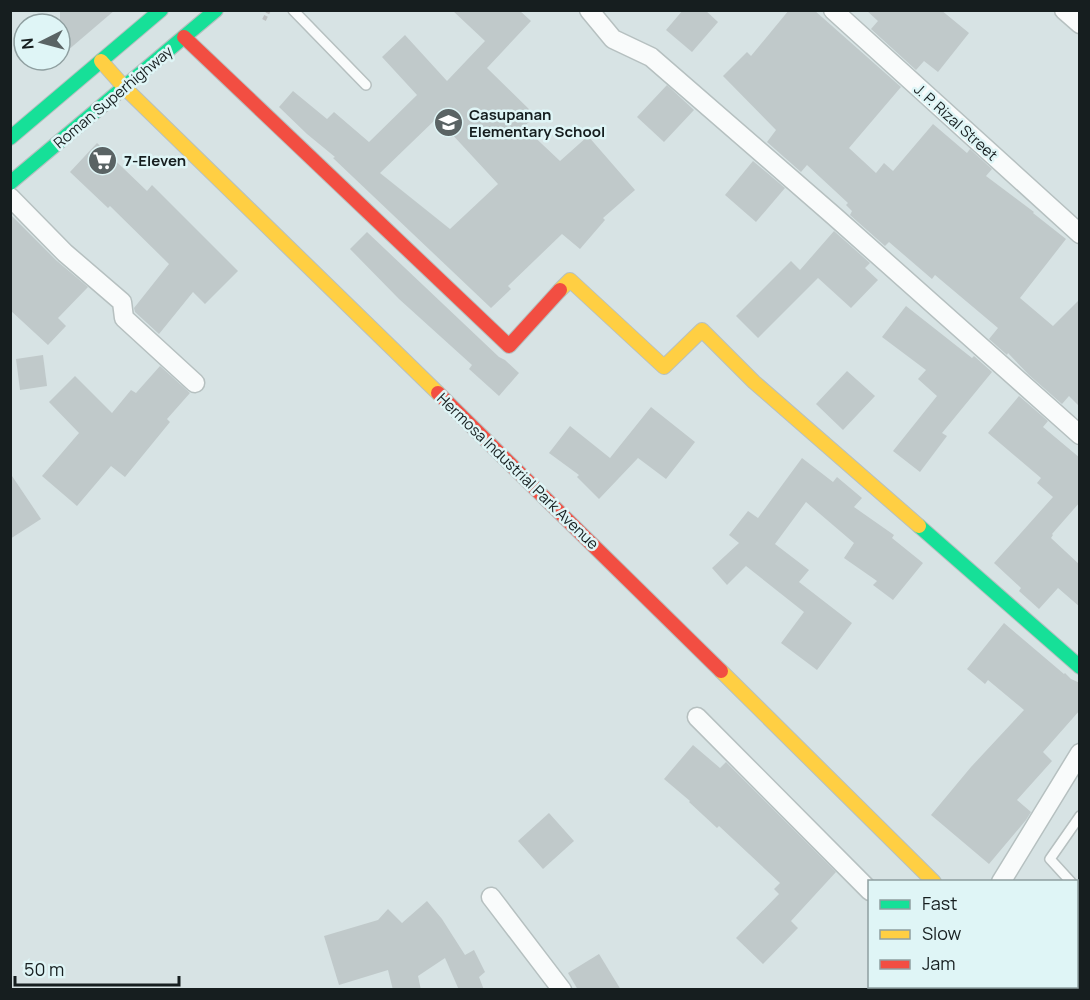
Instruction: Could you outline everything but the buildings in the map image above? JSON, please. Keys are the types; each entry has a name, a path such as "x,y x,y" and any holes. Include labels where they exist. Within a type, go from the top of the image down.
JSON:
{"street":[{"path":"10,138 161,10"},
{"name":"Roman Superhighway","path":"10,183 216,10"},
{"path":"589,10 613,39 651,57 1080,435"},
{"name":"J. P. Rizal Street","path":"833,10 1080,234"},
{"path":"1064,10 1080,24"},
{"path":"184,37 509,346 570,280 664,367 702,330 754,382 1080,667"},
{"name":"Hermosa Industrial Park Avenue","path":"101,61 125,88 525,477 932,880"},
{"path":"10,196 65,253 122,302 124,318 195,382"},
{"path":"698,717 868,889"},
{"path":"1001,880 1080,753"},
{"path":"490,897 562,990"}],"lane":[{"path":"293,10 366,85"},
{"path":"1069,880 1050,859 1080,816"}],"path":[{"path":"264,20 269,10"}],"traffic: fast":[{"path":"10,138 161,10"},
{"path":"10,183 216,10"},
{"path":"919,526 1080,667"}],"traffic: slow":[{"path":"101,61 125,88 438,393"},
{"path":"560,290 570,280 664,367 702,330 754,382 919,526"},
{"path":"721,671 932,880"}],"traffic: jam":[{"path":"184,37 509,346 560,290"},
{"path":"438,393 721,671"}],"place":[{"name":"Casupanan Elementary School","path":"448,123"},
{"name":"7-Eleven","path":"103,160"}]}
